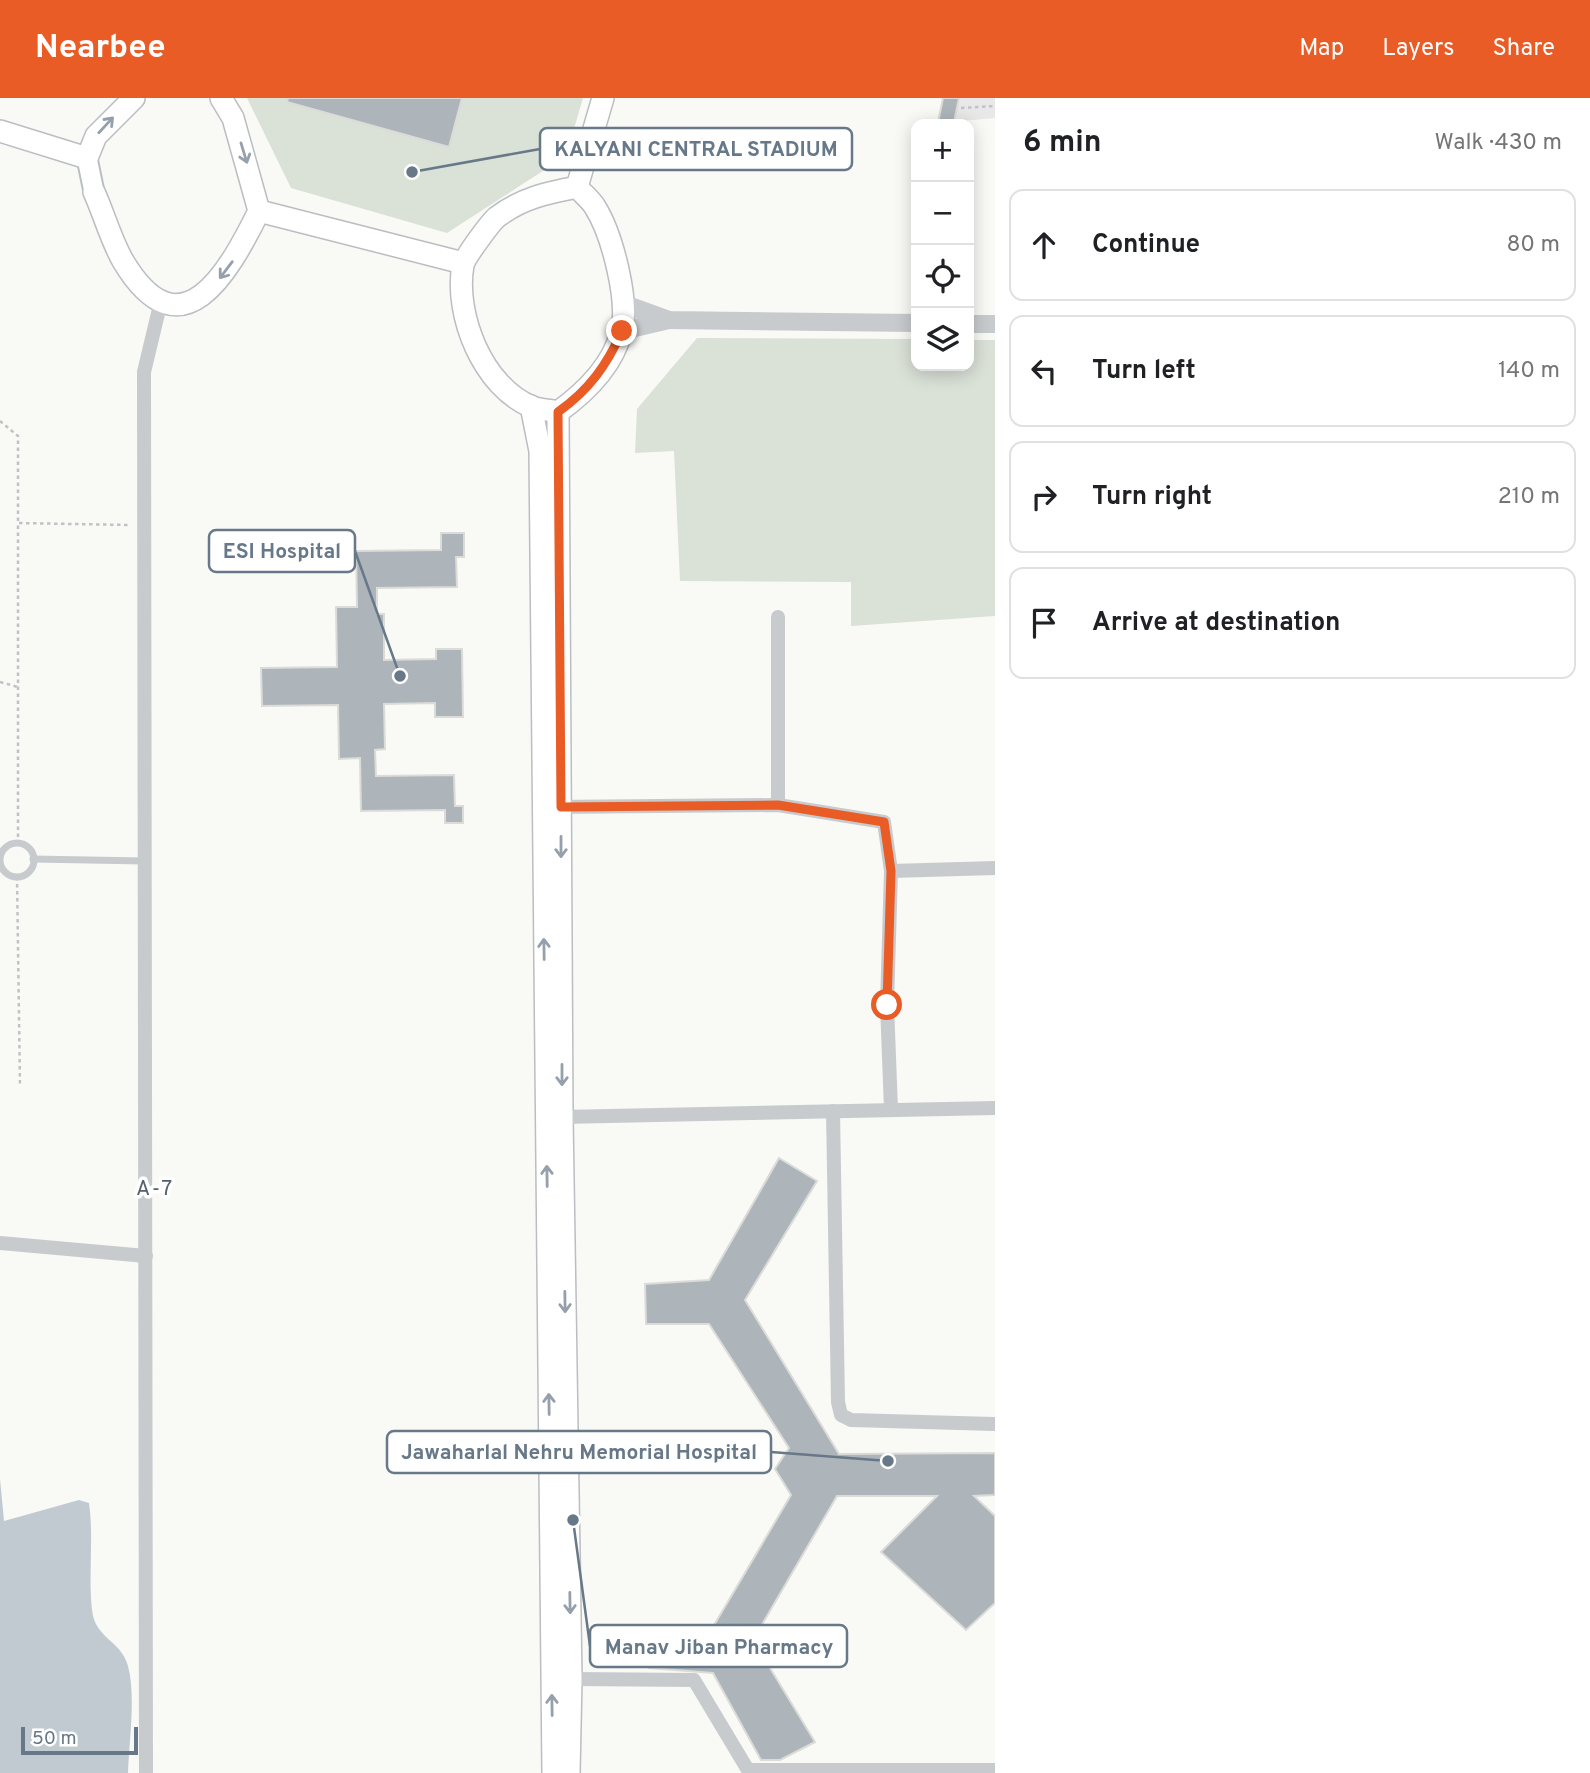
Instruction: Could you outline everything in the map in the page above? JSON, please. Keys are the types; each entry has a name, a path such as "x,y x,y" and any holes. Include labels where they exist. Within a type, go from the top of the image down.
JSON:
{"main road":[{"path":"134,98 96,136 87,158 94,192 123,261 151,298 177,306 201,298 223,275 259,211 233,118 221,98"},
{"path":"577,187 603,98"},
{"path":"0,131 87,158"},
{"path":"577,187 595,207 613,253 622,303 622,331 610,359 583,394 558,412 531,407 480,362 467,323 463,263 495,218 532,195 577,187"},
{"path":"259,211 463,263"},
{"path":"531,407 540,451 562,1117 571,1679 569,1773"},
{"path":"553,1773 552,807 558,412"}],"street":[{"path":"146,1773 144,372 161,301"},
{"path":"622,303 669,320"},
{"path":"622,331 669,320 911,323"},
{"path":"974,324 995,324"},
{"path":"778,617 778,805"},
{"path":"552,807 778,805 884,822 891,871 887,1005 891,1109"},
{"path":"891,871 995,868"},
{"path":"562,1117 995,1108"},
{"path":"833,1111 838,1402 841,1415 850,1420 994,1424"},
{"path":"0,1244 146,1256"},
{"path":"571,1679 694,1680 748,1770 995,1770"}],"lane":[{"path":"18,844 28,847 33,859 28,872 17,877 4,871 0,860 4,850 18,844"},
{"path":"33,859 145,862"}],"path":[{"path":"961,108 995,106"},
{"path":"0,421 18,436 18,844"},
{"path":"18,523 145,525"},
{"path":"0,682 18,687"},
{"path":"17,877 20,1086"}],"shaded area":[{"path":"247,98 583,98 566,156 447,233 291,188"},
{"path":"943,98 995,98 995,118 939,119"},
{"path":"697,338 911,339 911,371 974,371 974,340 995,340 995,616 851,626 851,582 680,581 674,451 635,453 637,409"},
{"path":"0,1479 4,1521 79,1500 89,1503 94,1620 125,1657 130,1678 132,1705 128,1773 0,1773"}],"building":[{"path":"288,98 462,98 449,147 287,102"},
{"path":"943,98 959,98 955,119 939,119"},
{"path":"441,533 464,533 464,557 456,557 457,587 377,588 377,614 384,614 384,660 436,659 436,649 462,649 463,717 435,717 435,703 384,704 385,749 375,750 376,776 454,775 455,806 463,806 463,823 445,823 445,810 361,811 360,758 339,759 338,705 262,706 261,668 337,667 336,607 357,607 356,551 441,550"},
{"path":"779,1158 817,1181 745,1300 839,1454 995,1453 995,1495 974,1496 995,1516 995,1603 966,1630 881,1552 937,1496 837,1496 753,1640 815,1742 780,1760 761,1760 713,1673 649,1668 647,1636 710,1632 791,1495 775,1469 789,1448 709,1324 646,1324 645,1284 709,1280"}],"place":[{"name":"KALYANI CENTRAL STADIUM","path":"412,172"},
{"name":"ESI Hospital","path":"400,676"},
{"name":"Jawaharlal Nehru Memorial Hospital","path":"888,1461"},
{"name":"Manav Jiban Pharmacy","path":"573,1520"}],"district":[{"name":"A-7","path":"155,1189"}],"route":[{"path":"622,331 610,359 583,394 558,412 561,807 778,805 884,822 891,871 887,1005"}]}
